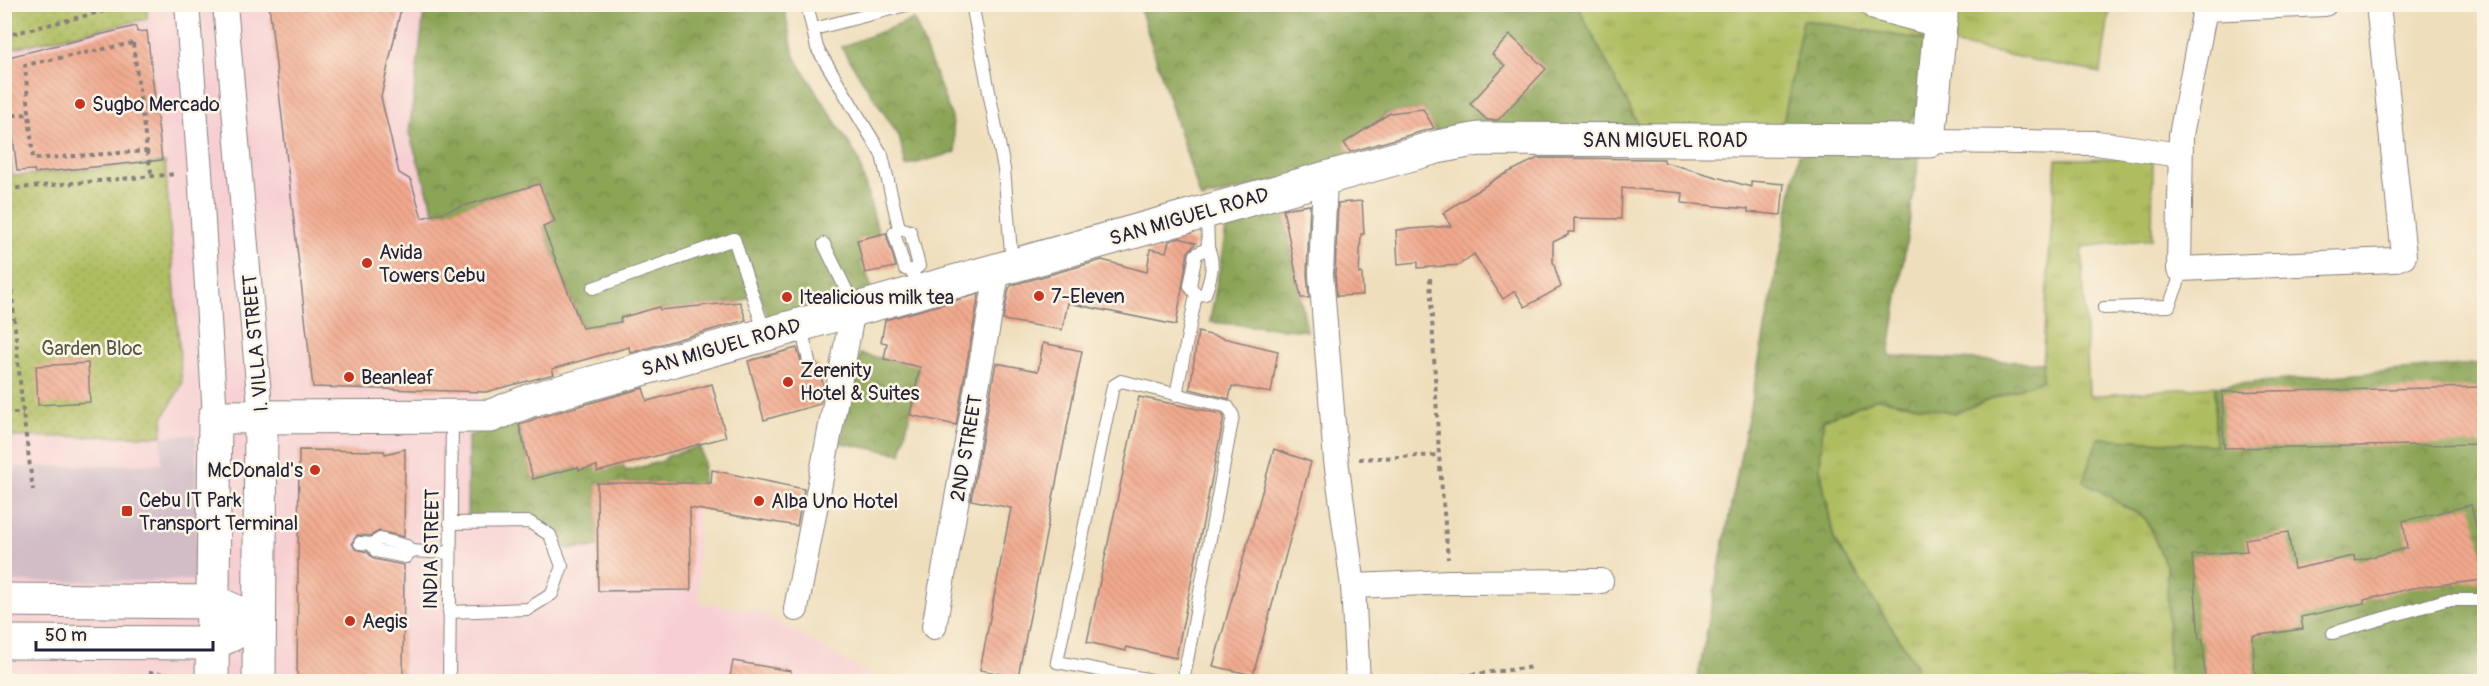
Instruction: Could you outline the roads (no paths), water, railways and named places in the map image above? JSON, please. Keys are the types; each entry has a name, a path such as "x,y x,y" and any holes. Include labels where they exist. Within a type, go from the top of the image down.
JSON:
{"street":[{"path":"187,4 215,417 212,681"},
{"name":"I. VILLA STREET","path":"225,4 261,418 259,681"},
{"path":"1877,4 1941,13 1929,141"},
{"path":"2325,4 2205,9 2181,135 2179,269 2394,260 2404,256 2378,4"},
{"name":"SAN MIGUEL ROAD","path":"215,417 491,416 531,400 854,310 916,281 1005,267 1437,147 1479,139 2097,143 2180,155"},
{"path":"200,172 240,172"},
{"path":"1325,178 1321,274 1336,460 1353,586 1358,681"},
{"name":"2ND STREET","path":"934,627 1005,267"},
{"path":"796,609 854,310"},
{"path":"1353,586 1450,582 1601,581"},
{"path":"4,600 214,602 259,623"},
{"path":"4,642 213,643 259,623"}],"lane":[{"path":"807,4 817,48 882,154 899,228 910,231 919,266 916,281"},
{"path":"814,29 910,4"},
{"path":"972,4 1004,169 1005,267"},
{"path":"1196,295 1205,294 1213,259 1208,248 1207,212"},
{"path":"593,288 734,239 765,334"},
{"path":"824,244 854,310"},
{"path":"1176,396 1196,295 1190,286 1196,254 1208,248"},
{"path":"2104,308 2169,306 2178,283 2179,269"},
{"path":"801,324 808,361"},
{"path":"1162,681 1057,662 1113,386 1121,381 1228,407 1233,416 1183,681"},
{"name":"INDIA STREET","path":"449,681 452,416"},
{"path":"449,612 528,609 552,594 562,566 550,535 529,522 450,523"},
{"path":"380,539 407,546 410,551 406,557 376,551 366,544 380,539"},
{"path":"410,551 450,553"},
{"path":"2333,633 2446,600 2484,600"}],"place":[{"name":"Sugbo Mercado","path":"80,104"},
{"name":"Avida Towers Cebu","path":"367,263"},
{"name":"7-Eleven","path":"1039,296"},
{"name":"Itealicious milk tea","path":"787,297"},
{"name":"Beanleaf","path":"349,377"},
{"name":"Zerenity Hotel & Suites","path":"788,382"},
{"name":"McDonald's","path":"315,470"},
{"name":"Alba Uno Hotel","path":"759,501"},
{"name":"Cebu IT Park Transport Terminal","path":"127,511"},
{"name":"Aegis","path":"350,621"}],"park label":[{"name":"Garden Bloc","path":"92,348"}]}
